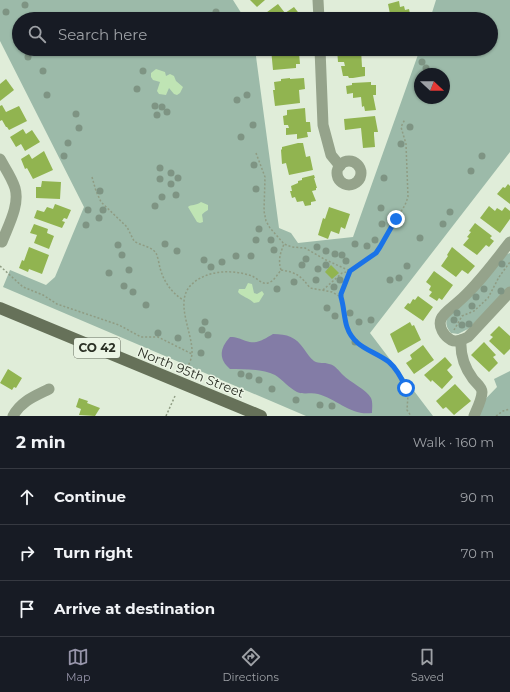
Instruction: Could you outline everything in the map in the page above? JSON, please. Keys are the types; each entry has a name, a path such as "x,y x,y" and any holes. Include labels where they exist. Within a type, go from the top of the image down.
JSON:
{"main road":[{"name":"North 95th Street","path":"0,308 261,416"}],"street":[{"path":"318,0 318,12"},
{"path":"320,56 323,125 331,155 340,166"},
{"path":"0,159 15,188 15,202 11,220 2,242"},
{"path":"509,244 468,294 443,316 440,324 441,328 446,336 453,341 468,337 510,292"},
{"path":"461,340 460,351 464,363 471,376 482,389 482,394 474,416"},
{"path":"13,416 16,410 24,402 49,389"}],"path":[{"path":"323,290 342,273 350,271 376,253 405,204 408,197 406,144 401,127 405,119"},
{"path":"256,153 265,177 264,211 266,221 270,228 284,244 292,247 305,248 350,271"},
{"path":"92,177 101,202 127,227 134,241 149,247 156,253 166,284 174,294 183,300"},
{"path":"281,270 279,262 284,244"},
{"path":"450,339 462,316 474,311 488,298 499,277 510,262"},
{"path":"0,266 23,287 43,295 57,304 119,325 141,337 158,337 192,354"},
{"path":"281,270 292,272 302,278 310,288 332,292 341,297"},
{"path":"187,368 192,354 183,300 188,288 201,278 219,272 252,276 263,283 268,283 281,270"},
{"path":"350,271 341,294 347,328 362,348 390,363 402,380 408,395 407,410 411,416"},
{"path":"166,416 176,396"},
{"path":"496,416 503,411 510,409"}],"shaded area":[{"path":"0,0 233,0 241,12 12,12 12,56 256,56 279,228 291,233 298,243 353,237 418,56 498,56 498,12 432,12 436,0 510,0 510,152 370,333 433,416 306,416 3,287 10,270 46,285 55,277 84,207 0,41"},
{"path":"510,253 510,287 468,329 458,334 451,333 446,325 448,316 504,255"},
{"path":"273,334 291,337 301,345 314,361 327,363 335,367 346,378 369,395 372,401 372,413 351,410 325,396 318,394 297,392 278,377 270,373 253,370 230,369 226,365 222,357 222,349 230,337 254,342 260,341"},
{"path":"510,371 510,416 469,416 497,387 494,379"}],"sand":[{"path":"156,69 165,72 166,76 170,74 174,76 176,81 183,87 180,93 177,95 174,94 169,88 166,95 159,94 157,91 160,82 153,80 151,77 151,73"},
{"path":"201,202 208,205 208,210 202,214 203,222 200,223 197,222 188,207"},
{"path":"248,283 252,284 254,293 257,294 262,291 264,294 259,302 254,303 238,292 239,289 245,289"}],"building":[{"path":"250,0 265,0 257,7"},
{"path":"399,1 400,7 404,6 405,10 409,9 410,12 390,12 388,4"},
{"path":"278,4 284,12 267,12"},
{"path":"294,7 298,12 286,12"},
{"path":"272,56 299,56 300,64 296,64 296,68 273,70"},
{"path":"338,56 361,56 362,67 365,67 365,76 349,78 348,76 343,76 341,66 345,66 344,62 338,62"},
{"path":"304,78 305,89 299,90 300,103 275,106 273,90 275,90 274,82 281,81 281,79"},
{"path":"6,79 14,90 0,101 0,84"},
{"path":"371,82 371,85 376,85 376,95 373,95 376,110 365,111 364,106 362,107 361,97 353,98 353,93 347,94 346,86 352,85 352,83"},
{"path":"2,105 6,112 19,106 27,121 9,130 2,120 0,121 0,106"},
{"path":"305,108 306,122 310,122 311,132 307,132 308,137 297,139 297,134 286,135 286,128 289,128 288,125 284,125 283,116 287,115 287,110"},
{"path":"375,116 378,132 374,132 375,147 363,148 361,128 345,130 344,119"},
{"path":"23,129 26,134 32,130 40,142 25,151 21,144 16,147 10,137"},
{"path":"303,143 306,157 310,156 313,170 289,175 286,163 282,164 281,150 282,147"},
{"path":"44,151 53,170 33,179 27,168 25,169 21,159 29,154 32,159"},
{"path":"314,175 317,188 316,190 312,191 316,201 311,202 311,205 305,206 303,201 297,202 295,197 292,198 290,191 292,191 291,186 298,183 298,181 302,180 302,178"},
{"path":"42,181 61,182 60,199 36,198 36,187 41,187"},
{"path":"508,184 510,186 510,204 497,194"},
{"path":"55,204 71,210 67,219 64,218 62,221 65,222 62,228 34,218 37,210 44,212 47,207 53,209"},
{"path":"489,206 495,211 497,208 502,211 505,207 510,211 510,219 500,233 480,218"},
{"path":"329,207 350,214 345,229 341,227 339,234 331,231 328,239 318,235 323,218 325,219"},
{"path":"475,223 492,236 490,238 494,241 489,247 486,245 477,255 463,245 469,238 467,237 471,232 469,231"},
{"path":"34,224 48,229 47,233 54,236 49,249 34,243 37,235 30,233"},
{"path":"29,247 49,255 42,274 29,269 28,272 19,268 22,260 24,261"},
{"path":"452,247 475,266 468,274 462,270 456,277 441,266"},
{"path":"331,265 339,273 332,279 325,272"},
{"path":"434,271 453,285 442,300 439,298 437,301 429,296 432,292 429,290 431,286 426,282"},
{"path":"418,296 433,307 423,321 404,308"},
{"path":"410,322 412,326 414,325 421,340 398,353 390,334"},
{"path":"499,326 510,336 510,349 504,355 489,341 493,337 490,335"},
{"path":"484,342 496,355 493,357 498,363 489,372 471,355"},
{"path":"423,345 434,360 414,374 406,363 412,359 410,355"},
{"path":"445,357 452,365 447,370 453,377 442,389 432,380 431,382 424,375"},
{"path":"8,369 22,378 16,388 14,387 12,390 0,383"},
{"path":"455,384 471,401 454,415 446,407 443,409 436,401"},
{"path":"79,398 100,408 95,416 79,415 81,409 76,407"}],"route":[{"path":"396,219 376,253 350,271 341,297 347,328 354,339 362,348 390,363 406,388"}]}
